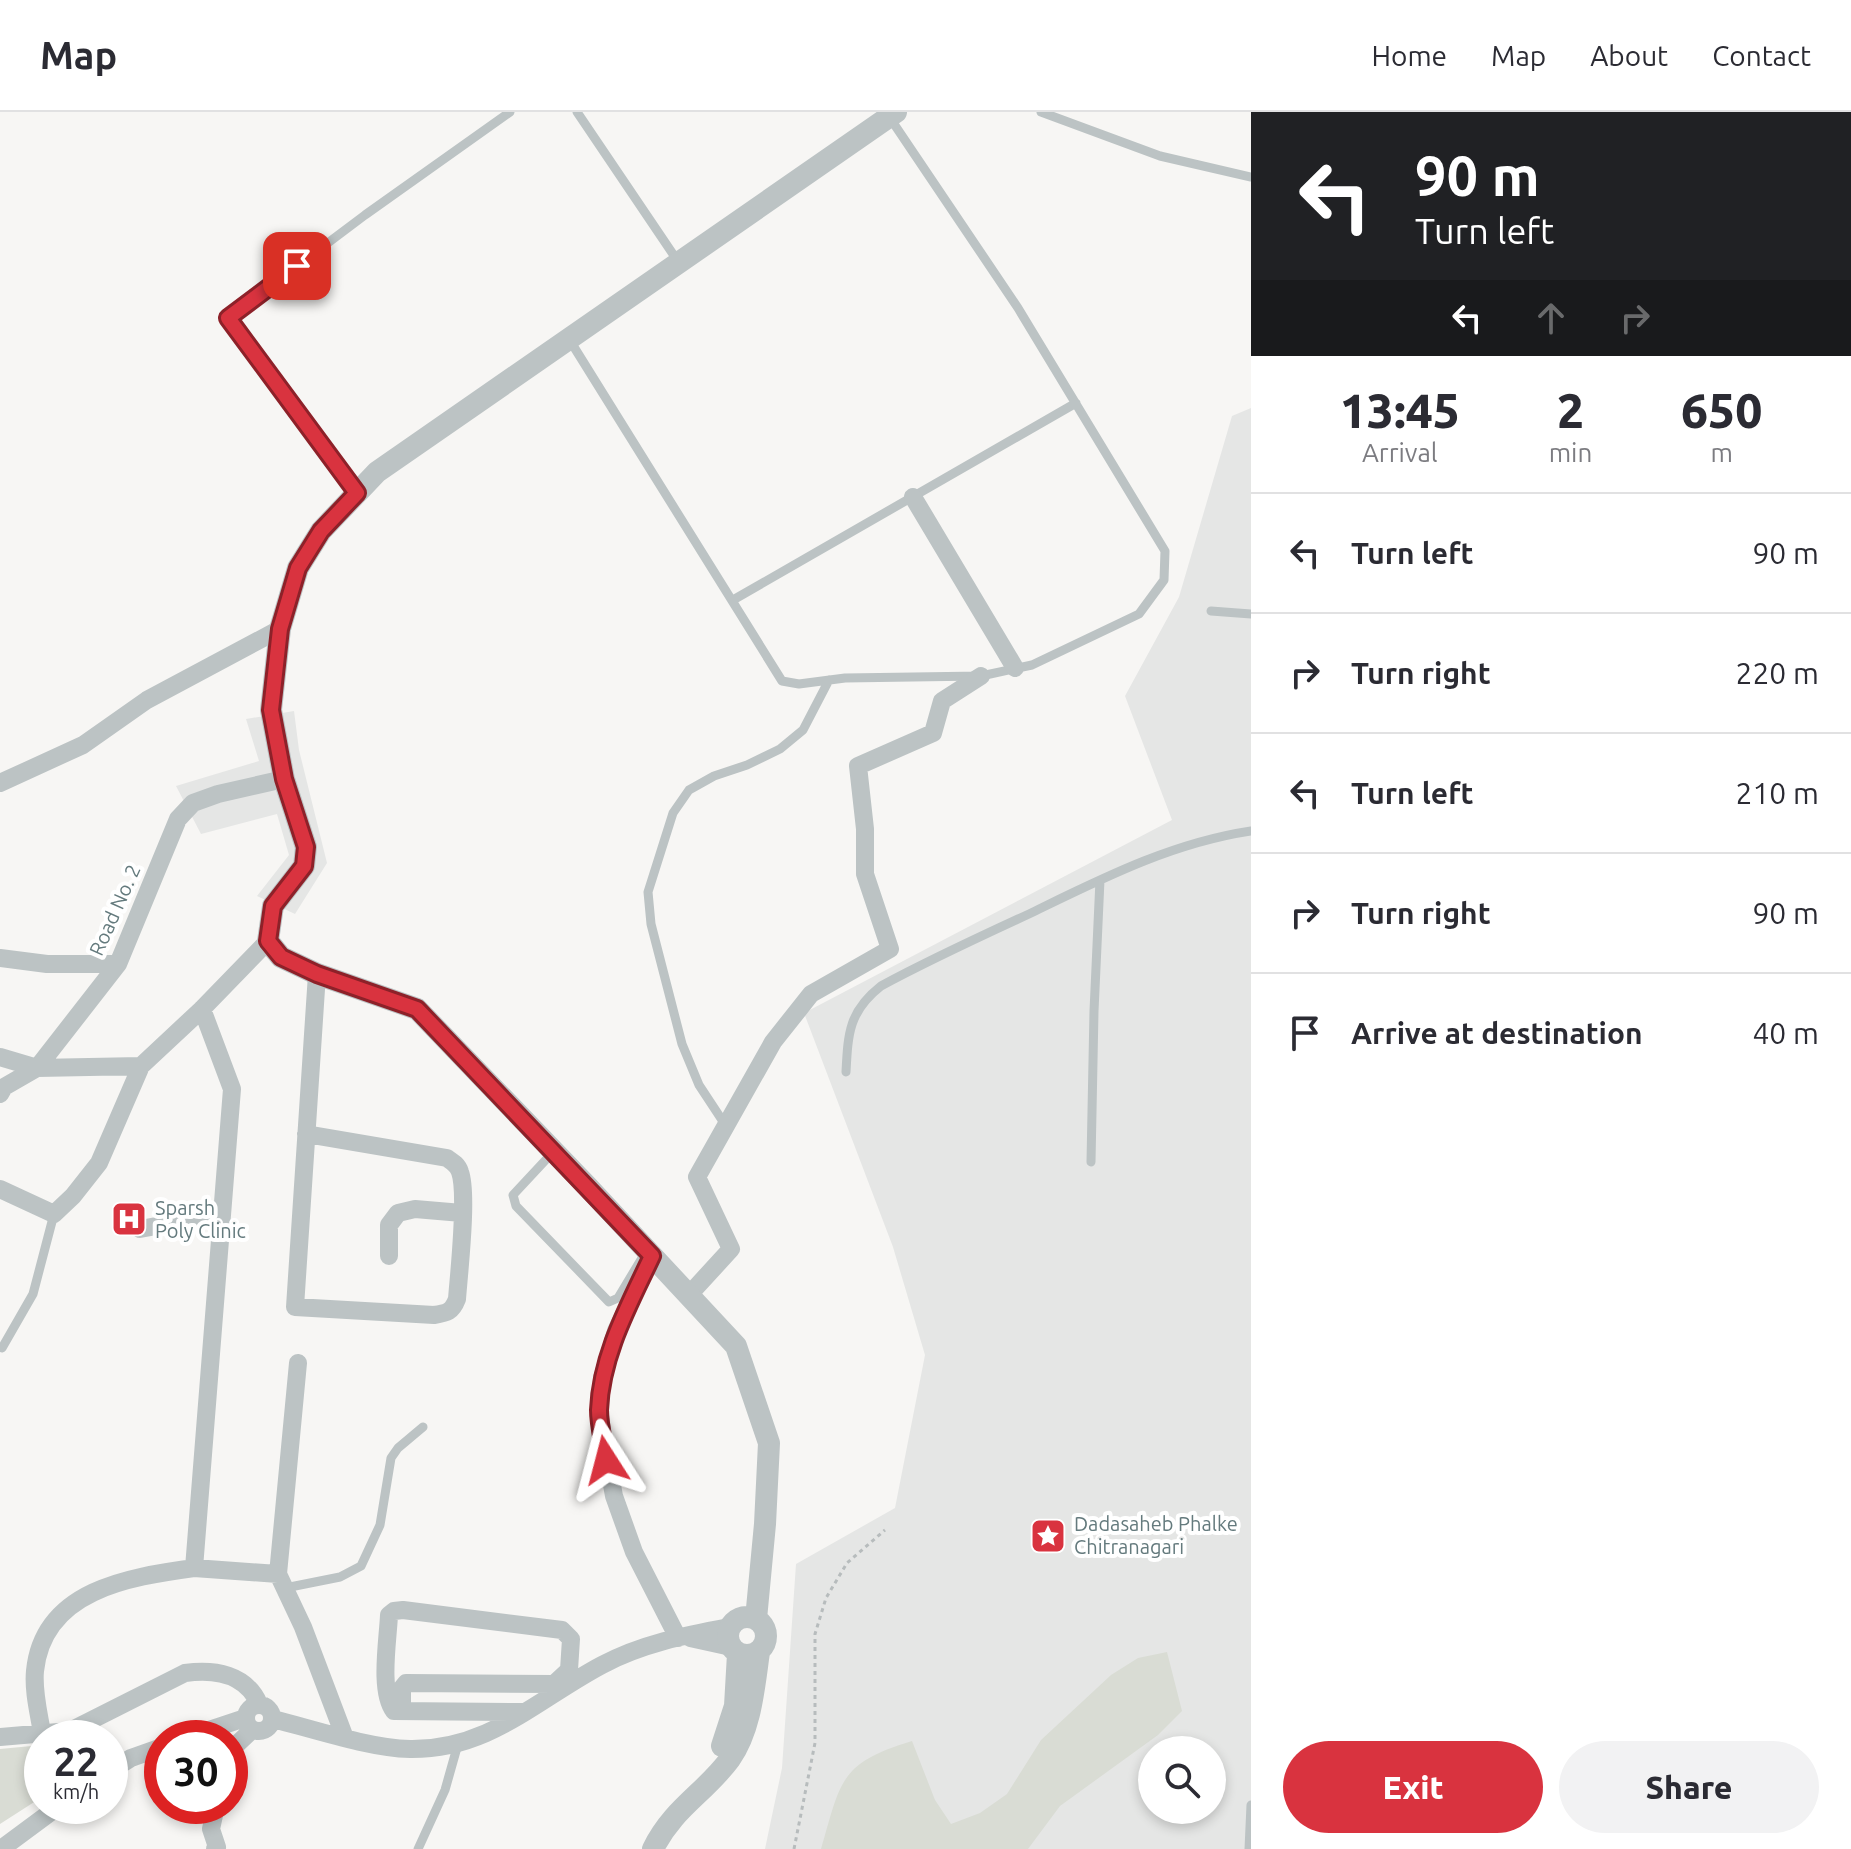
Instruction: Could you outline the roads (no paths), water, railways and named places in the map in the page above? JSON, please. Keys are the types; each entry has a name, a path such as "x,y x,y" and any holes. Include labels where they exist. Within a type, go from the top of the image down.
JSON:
{"street":[{"path":"0,1189 54,1214 99,1163 141,1066 268,941 273,906 304,866 306,847 284,779 271,710 280,629 298,568 321,531 377,472 893,115"},
{"path":"913,497 1015,668"},
{"path":"0,783 83,745 147,700 280,629"},
{"path":"688,1296 731,1249 697,1177 773,1042 811,994 890,949 865,874 865,829 858,766 933,733 942,701 981,676"},
{"name":"Road No. 2","path":"0,1094 4,1087 37,1068 118,964 178,819 193,803 284,779"},
{"path":"268,941 281,957 317,974 417,1009 736,1346 769,1443 756,1619 766,1638 739,1645 681,1637 603,1664 490,1734 458,1744 409,1749 345,1738 273,1719"},
{"path":"0,958 47,964 118,964"},
{"path":"306,1134 447,1158 456,1164 461,1172 462,1213 454,1309 447,1313 422,1315 295,1307 306,1134 317,974"},
{"path":"194,1568 232,1089 202,1009"},
{"path":"0,1057 37,1068 141,1066"},
{"path":"389,1256 389,1225 398,1213 415,1209 462,1213"},
{"path":"140,1229 222,1214"},
{"path":"650,1254 616,1331 602,1378 599,1413 614,1496 634,1552 681,1637"},
{"path":"298,1363 281,1581 303,1627 345,1738"},
{"path":"40,1720 35,1675 38,1653 54,1621 79,1600 111,1583 194,1568 281,1581"},
{"path":"402,1711 402,1688 406,1683 554,1684 569,1670 571,1639 562,1630 394,1611 389,1615 386,1677 394,1711 524,1712"},
{"path":"653,1849 674,1814 731,1758 740,1738 749,1713 739,1645 741,1618 756,1619"},
{"path":"92,1720 185,1673 206,1670 227,1674 249,1688 259,1704 271,1711 273,1719 266,1730 249,1724 247,1711 259,1704"},
{"path":"0,1737 24,1735"},
{"path":"1,1849 35,1824"},
{"path":"212,1824 215,1849"}],"lane":[{"path":"357,493 228,318 510,112"},
{"path":"577,112 679,263"},
{"path":"1041,112 1160,156 1251,177"},
{"path":"569,339 782,681 799,684 829,680 981,676 1032,665 1139,614 1164,580 1165,551 1018,308 893,115"},
{"path":"733,600 1076,403"},
{"path":"1211,611 1251,614"},
{"path":"726,1126 699,1085 682,1044 651,924 648,892 673,813 689,790 714,776 780,749 803,730 829,680"},
{"path":"846,1072 847,1039 854,1015 865,998 881,986 1167,851 1218,836 1251,831"},
{"path":"1091,1162 1100,880"},
{"path":"554,1151 513,1195 516,1206 609,1302 618,1298 650,1254"},
{"path":"2,1348 33,1294 54,1214"},
{"path":"281,1581 340,1577 361,1566 380,1525 391,1458 423,1427"},
{"path":"418,1849 445,1790 458,1744"},
{"path":"1249,1849 1251,1805"}],"place":[{"name":"Sparsh Poly Clinic","path":"129,1219"},
{"name":"Dadasaheb Phalke Chitranagari","path":"1048,1536"}]}
